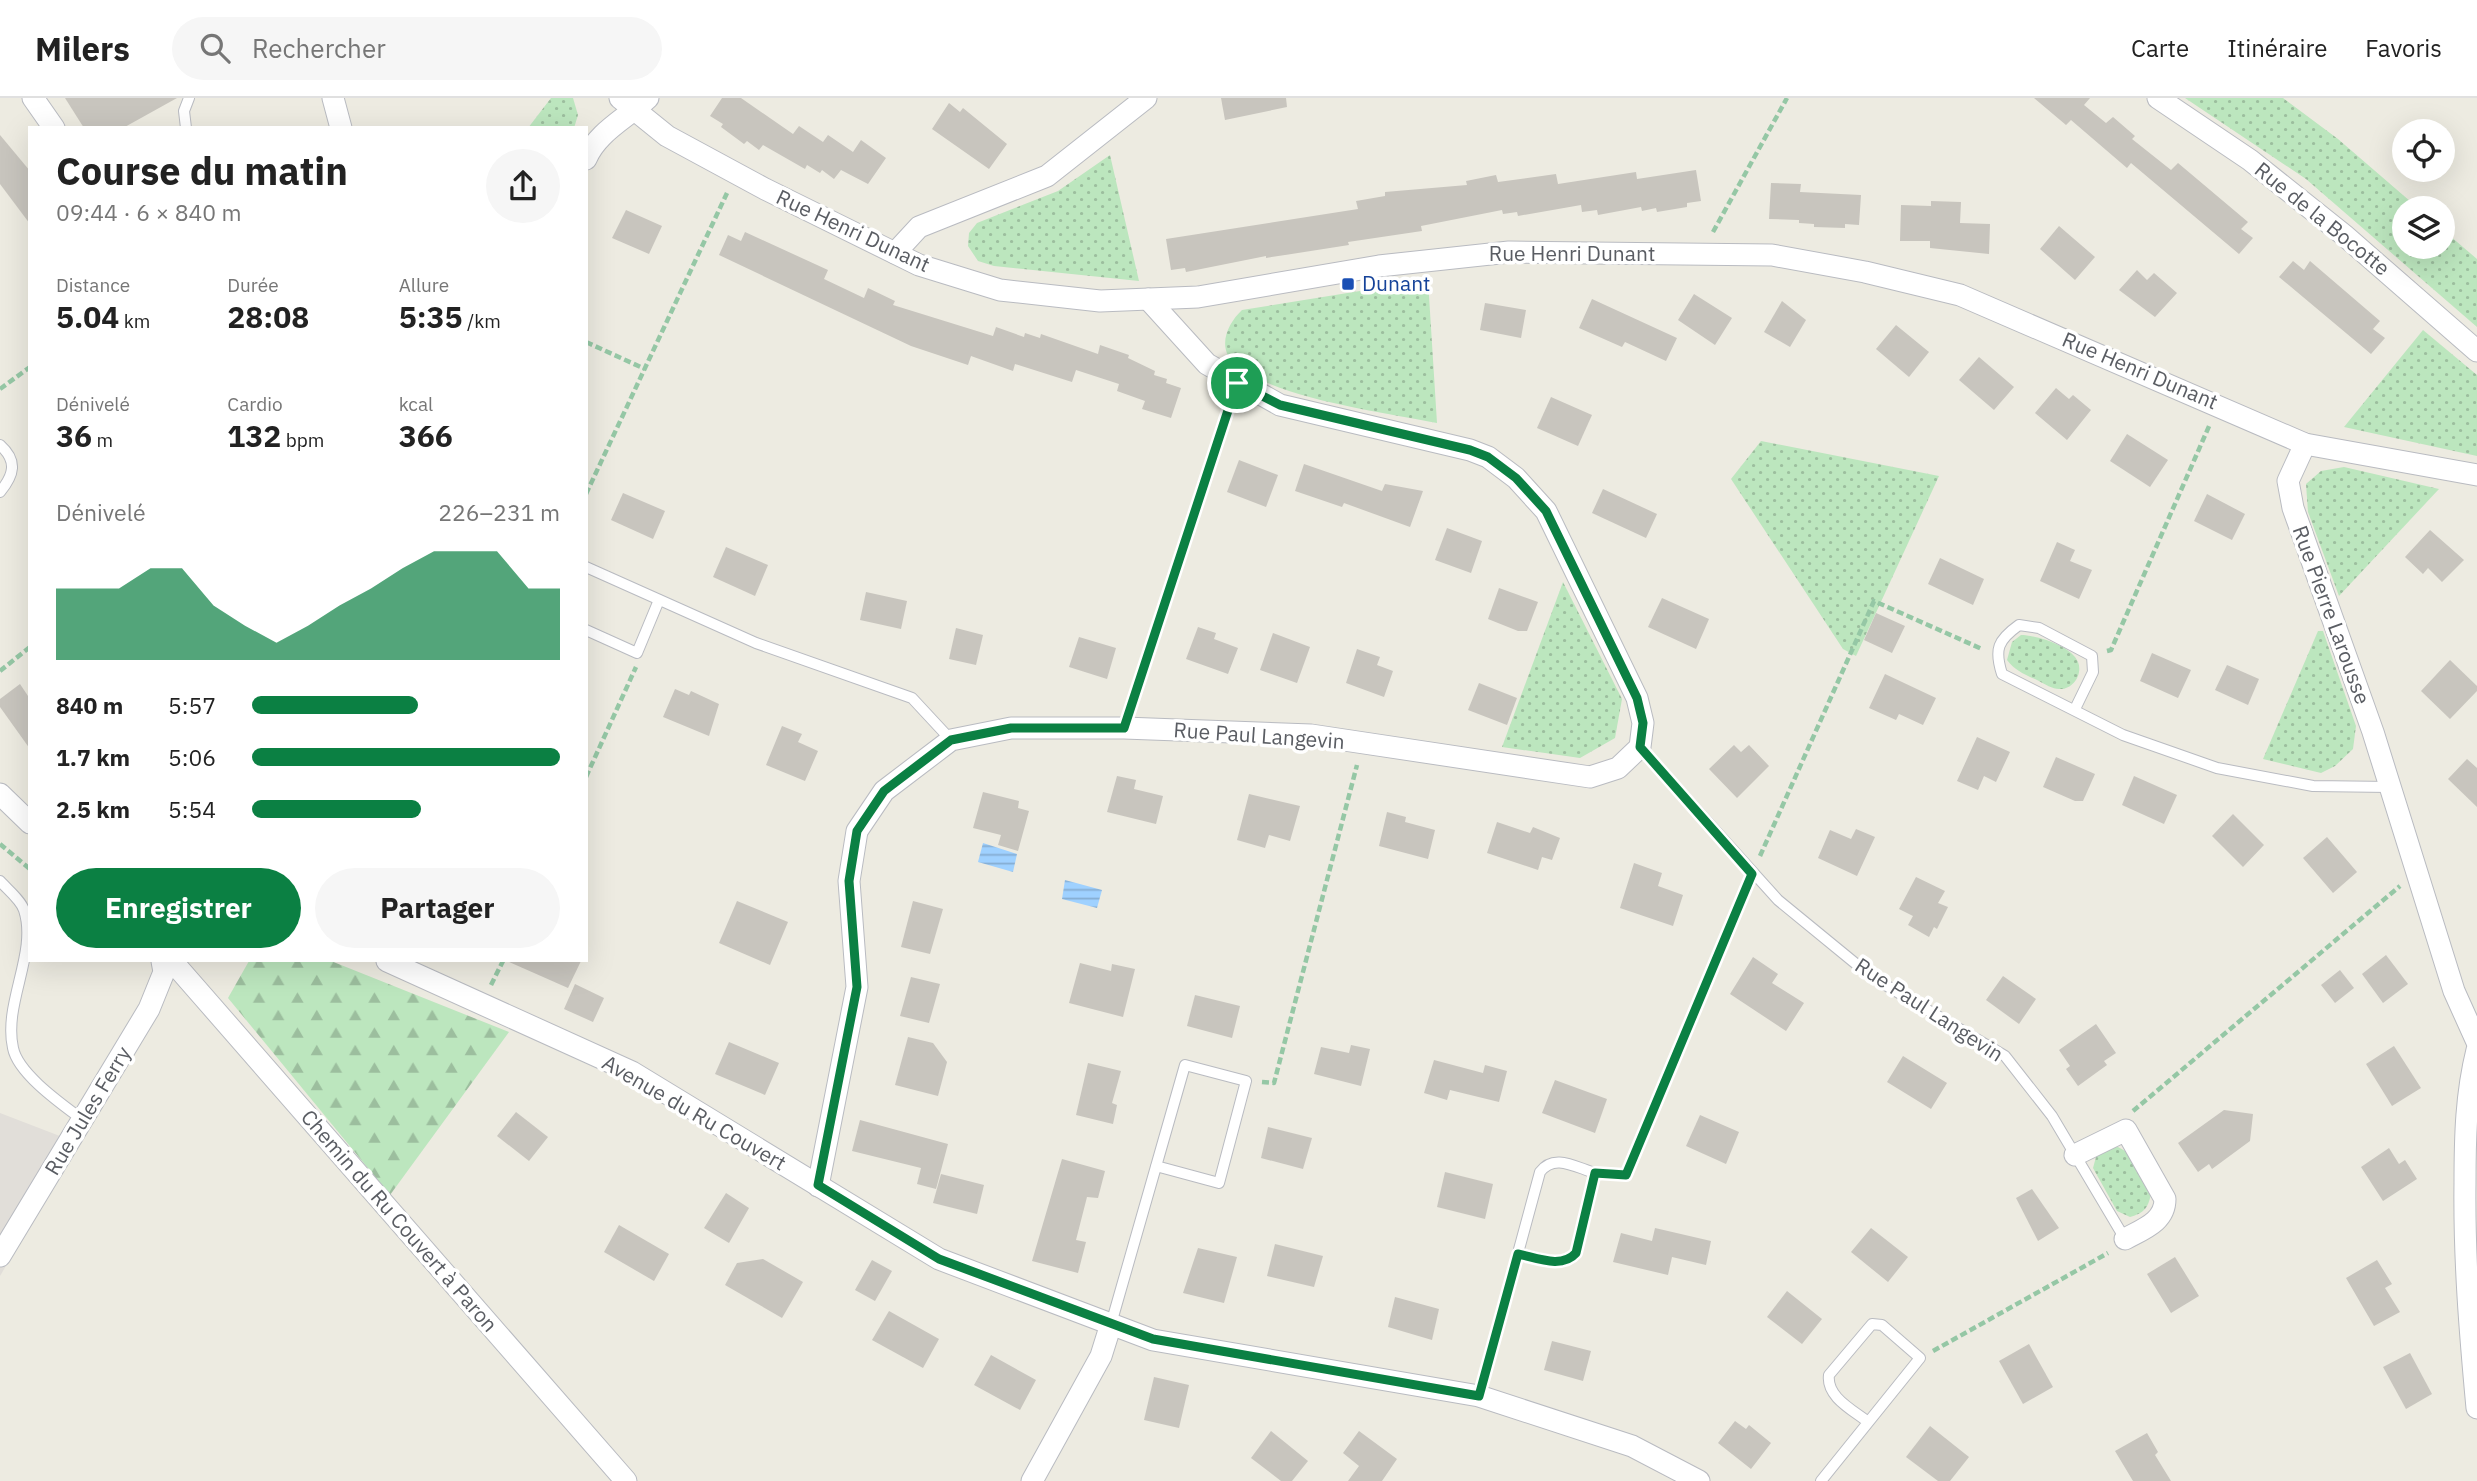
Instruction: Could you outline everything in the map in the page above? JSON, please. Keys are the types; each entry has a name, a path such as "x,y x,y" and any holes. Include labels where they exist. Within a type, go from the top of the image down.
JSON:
{"street":[{"path":"33,98 53,126"},
{"path":"333,98 340,126"},
{"path":"895,253 919,227 1047,176 1146,98"},
{"name":"Rue de la Bocotte","path":"2158,98 2250,160 2344,235 2477,351"},
{"path":"588,154 635,102"},
{"name":"Rue Henri Dunant","path":"635,102 667,136 736,173 919,265 1000,290 1100,301 1198,297 1379,266 1509,251 1772,255 1865,272 1960,295 2218,404 2305,444 2477,475"},
{"path":"1148,299 1206,364 1280,405 1470,450 1488,457 1516,478 1546,511 1637,698 1643,723 1640,747"},
{"name":"Rue Pierre Larousse","path":"2305,444 2288,481 2292,508 2390,787 2454,991 2477,1042"},
{"name":"Rue Paul Langevin","path":"818,1185 857,987 849,881 857,831 884,791 951,740 1011,728 1124,728 1311,735 1590,777 1618,768 1640,747"},
{"path":"0,794 28,821"},
{"name":"Rue Jules Ferry","path":"0,1256 149,1009 164,972 162,962"},
{"name":"Chemin du Ru Couvert à Paron","path":"173,962 626,1481"},
{"name":"Avenue du Ru Couvert","path":"389,962 632,1072 939,1259 1153,1339 1479,1396 1632,1446 1699,1481"},
{"path":"2477,1049 2465,1113 2464,1235 2477,1408"},
{"path":"2075,1156 2126,1130 2165,1199 2165,1210 2161,1218 2120,1244"},
{"path":"1032,1481 1101,1356 1111,1324"}],"lane":[{"path":"186,126 184,111 189,98"},
{"path":"0,445 12,457 13,466 12,475 0,492"},
{"path":"588,568 756,643 912,698 951,740"},
{"path":"588,631 637,653 659,600"},
{"path":"2075,709 2093,672 2092,656 2039,628 2019,625 1998,644 1996,655 2001,674 2075,709 2123,736 2217,768 2314,786 2390,787"},
{"name":"Rue Paul Langevin","path":"1640,747 1777,900 1872,977 2005,1056 2052,1116 2120,1244"},
{"path":"0,881 24,909 26,947 12,1008 13,1050 43,1092 83,1120"},
{"path":"1111,1324 1156,1166 1185,1065 1246,1081 1219,1183 1156,1166"},
{"path":"1479,1396 1540,1172 1546,1164 1556,1161 1595,1173 1576,1253 1570,1261 1560,1262 1518,1254"},
{"path":"1821,1481 1920,1358 1882,1325 1872,1324 1836,1366 1829,1376 1828,1384 1832,1393 1868,1422"}],"path":[{"path":"1701,254 1787,98"},
{"path":"588,490 736,173"},
{"path":"588,343 645,369"},
{"path":"0,389 28,368"},
{"path":"1124,728 1237,383"},
{"path":"2092,656 2111,650 2218,404"},
{"path":"1758,862 1874,601 1996,655"},
{"path":"0,671 28,649"},
{"path":"588,773 635,668 637,653"},
{"path":"1246,1081 1274,1083 1363,743"},
{"path":"0,844 28,867"},
{"path":"2126,1130 2130,1114 2417,872"},
{"path":"1595,1173 1626,1175 1752,874"},
{"path":"1920,1358 2120,1244"}],"shaded area":[{"path":"0,1113 78,1143 0,1276"}],"green space":[{"path":"551,98 573,98 578,115 575,126 530,126"},
{"path":"2185,98 2283,98 2338,139 2404,196 2392,196 2392,253 2306,179"},
{"path":"1110,155 1139,281 994,266 978,261 968,246 969,233 977,223 1058,191"},
{"path":"2455,240 2477,259 2477,327 2398,259 2455,259"},
{"path":"1428,280 1437,423 1332,403 1278,387 1254,377 1236,365 1226,352 1228,329 1242,310"},
{"path":"2423,330 2477,375 2477,456 2344,427"},
{"path":"1761,441 1939,476 1856,656 1843,649 1731,479"},
{"path":"2344,467 2439,489 2339,596 2308,512 2306,484 2321,471"},
{"path":"1563,582 1622,699 1615,738 1580,758 1502,747"},
{"path":"2318,631 2323,631 2356,726 2353,749 2335,766 2321,773 2263,759"},
{"path":"2021,635 2053,642 2069,651 2078,662 2076,680 2064,689 2054,688 2014,667 2007,660 2012,642"},
{"path":"248,962 334,962 509,1032 390,1195 228,998"},
{"path":"2118,1147 2127,1152 2151,1194 2145,1209 2130,1217 2117,1211 2093,1168 2096,1157 2103,1148"}],"water":[{"path":"983,843 1017,854 1013,872 978,862"},
{"path":"1065,880 1102,890 1097,908 1062,899"}],"building":[{"path":"65,98 177,98 127,126 83,126"},
{"path":"722,98 741,98 793,134 799,126 823,142 828,135 853,152 861,140 886,158 868,184 841,170 834,179 822,170 820,173 807,165 805,169 763,145 759,150 747,141 744,144 721,127 723,124 710,116"},
{"path":"1221,98 1286,98 1287,107 1225,120"},
{"path":"2034,98 2090,98 2084,105 2106,123 2113,117 2135,136 2132,139 2171,170 2178,163 2248,222 2241,229 2253,238 2239,254 2131,163 2127,168 2071,120 2066,125"},
{"path":"949,103 960,112 963,108 1007,144 989,169 932,129"},
{"path":"0,135 28,169 28,221 0,184"},
{"path":"1696,170 1701,201 1687,203 1687,207 1657,212 1656,208 1642,211 1641,207 1598,215 1597,210 1582,212 1581,205 1518,216 1517,212 1503,214 1502,210 1421,226 1422,231 1186,272 1185,268 1171,270 1166,239 1358,209 1356,201 1385,196 1385,192 1467,185 1466,181 1496,175 1498,182 1556,174 1558,184 1636,172 1637,179"},
{"path":"1771,183 1801,184 1800,192 1861,195 1859,225 1845,224 1845,228 1814,227 1814,224 1799,223 1799,220 1769,219"},
{"path":"1931,201 1961,202 1960,223 1990,224 1989,254 1930,248 1930,241 1900,241 1901,205 1931,206"},
{"path":"626,210 662,226 649,254 612,238"},
{"path":"2059,226 2095,257 2075,280 2040,249"},
{"path":"745,232 828,270 824,279 864,298 868,288 895,301 893,305 993,336 996,327 1024,337 1025,333 1040,338 1041,334 1098,354 1100,345 1129,355 1128,358 1155,371 1154,375 1167,379 1166,383 1181,388 1171,418 1142,409 1145,401 1117,391 1119,384 1076,370 1072,382 1015,364 1013,371 971,356 968,365 911,346 719,255 728,235 741,241"},
{"path":"2293,261 2304,270 2310,261 2380,321 2373,329 2385,338 2371,354 2279,277"},
{"path":"2137,270 2147,280 2154,273 2177,293 2155,317 2119,290"},
{"path":"1694,294 1732,318 1715,345 1678,320"},
{"path":"1592,299 1677,338 1666,361 1625,342 1622,347 1579,328"},
{"path":"1782,301 1806,320 1790,347 1764,332"},
{"path":"1485,303 1526,310 1521,338 1480,330"},
{"path":"1896,325 1929,352 1909,377 1876,349"},
{"path":"1979,357 2014,387 1994,410 1959,380"},
{"path":"2056,388 2069,399 2073,395 2091,410 2067,440 2035,413"},
{"path":"1551,397 1592,415 1578,446 1537,428"},
{"path":"2127,434 2168,460 2150,487 2110,461"},
{"path":"1239,460 1278,475 1266,507 1227,492"},
{"path":"1304,464 1382,491 1385,484 1423,491 1410,527 1344,503 1342,507 1295,491"},
{"path":"1603,489 1657,514 1646,538 1592,513"},
{"path":"623,493 665,511 653,539 611,520"},
{"path":"2207,494 2245,514 2232,540 2194,521"},
{"path":"1447,528 1482,541 1471,573 1435,560"},
{"path":"2430,530 2464,560 2442,582 2428,568 2423,574 2405,557"},
{"path":"2057,542 2075,550 2070,561 2092,570 2079,599 2040,581"},
{"path":"726,547 768,565 755,596 713,577"},
{"path":"1940,558 1984,579 1973,605 1928,584"},
{"path":"1499,588 1538,602 1527,631 1518,631 1488,619"},
{"path":"866,592 907,601 901,629 860,620"},
{"path":"1662,598 1709,619 1696,649 1648,627"},
{"path":"1876,613 1905,626 1892,653 1864,640"},
{"path":"1198,627 1216,633 1214,639 1238,648 1228,674 1186,659"},
{"path":"956,628 983,635 976,665 949,659"},
{"path":"1273,633 1310,647 1297,683 1260,670"},
{"path":"1079,637 1116,648 1107,679 1069,667"},
{"path":"1357,649 1380,657 1377,665 1393,671 1384,697 1346,683"},
{"path":"2152,653 2191,670 2178,698 2140,681"},
{"path":"2450,660 2477,686 2477,691 2450,719 2421,691"},
{"path":"2227,665 2259,679 2248,705 2215,690"},
{"path":"1885,674 1936,698 1923,725 1899,714 1896,720 1869,708"},
{"path":"1479,683 1517,698 1507,725 1468,710"},
{"path":"20,684 28,696 28,746 0,707 0,699"},
{"path":"675,689 689,695 691,691 719,704 709,736 663,717"},
{"path":"782,726 802,734 798,742 818,751 805,781 766,765"},
{"path":"1977,737 2010,752 1996,782 1984,776 1978,790 1957,781"},
{"path":"1734,745 1741,752 1749,745 1769,766 1737,798 1709,769"},
{"path":"2056,757 2095,774 2083,801 2075,801 2043,787"},
{"path":"2467,759 2477,768 2477,807 2448,779"},
{"path":"1117,776 1136,780 1134,789 1163,796 1156,824 1107,812"},
{"path":"2134,776 2177,795 2164,824 2122,805"},
{"path":"983,792 1019,801 1018,808 1029,811 1018,851 998,845 1001,835 973,828"},
{"path":"1249,794 1300,806 1290,841 1269,835 1265,848 1237,840"},
{"path":"1387,812 1406,817 1405,822 1435,830 1428,859 1379,846"},
{"path":"2233,814 2264,845 2243,867 2212,836"},
{"path":"1497,822 1530,833 1533,827 1560,838 1552,860 1542,857 1538,870 1487,853"},
{"path":"1856,829 1875,837 1857,876 1818,858 1830,830 1851,839"},
{"path":"2327,837 2357,872 2333,893 2303,858"},
{"path":"1634,863 1662,873 1658,886 1683,895 1673,926 1620,908"},
{"path":"1916,877 1945,891 1938,903 1948,907 1937,929 1934,927 1929,937 1908,925 1913,916 1899,909"},
{"path":"737,901 788,922 770,965 719,943"},
{"path":"913,901 943,909 930,954 901,947"},
{"path":"2386,955 2408,984 2383,1003 2362,974"},
{"path":"1753,957 1778,974 1772,983 1804,1003 1786,1031 1730,994"},
{"path":"509,962 581,962 568,988"},
{"path":"1080,963 1111,971 1112,964 1135,969 1123,1017 1069,1003"},
{"path":"2340,970 2354,988 2335,1003 2321,985"},
{"path":"2003,976 2036,999 2019,1024 1986,1000"},
{"path":"911,977 940,984 929,1023 900,1016"},
{"path":"575,984 604,998 593,1022 564,1009"},
{"path":"1195,995 1240,1006 1232,1038 1187,1026"},
{"path":"2096,1024 2116,1053 2104,1061 2107,1065 2078,1086 2066,1069 2070,1066 2059,1050"},
{"path":"908,1037 933,1043 947,1062 938,1096 895,1085"},
{"path":"729,1042 779,1063 765,1095 715,1074"},
{"path":"1351,1045 1370,1049 1361,1086 1314,1074 1321,1047 1349,1053"},
{"path":"2394,1046 2421,1088 2392,1106 2366,1064"},
{"path":"1903,1056 1947,1083 1931,1109 1887,1082"},
{"path":"1434,1060 1483,1073 1485,1065 1507,1071 1499,1102 1450,1090 1447,1100 1424,1093"},
{"path":"1088,1063 1121,1071 1112,1103 1117,1105 1113,1124 1076,1115"},
{"path":"1555,1080 1607,1099 1595,1133 1542,1113"},
{"path":"2224,1110 2253,1114 2250,1141 2212,1169 2209,1164 2198,1172 2178,1143"},
{"path":"516,1112 548,1137 529,1161 497,1136"},
{"path":"1700,1115 1739,1132 1726,1164 1686,1146"},
{"path":"860,1120 948,1144 936,1189 917,1184 921,1168 852,1151"},
{"path":"1268,1127 1312,1138 1303,1169 1261,1158"},
{"path":"2389,1148 2399,1164 2405,1160 2417,1179 2383,1201 2361,1167"},
{"path":"1062,1159 1105,1171 1098,1198 1087,1197 1076,1240 1086,1242 1078,1273 1032,1261"},
{"path":"1445,1172 1493,1184 1485,1219 1437,1207"},
{"path":"941,1174 984,1185 977,1214 933,1203"},
{"path":"2032,1189 2059,1228 2038,1241 2016,1198"},
{"path":"726,1193 749,1208 729,1243 704,1228"},
{"path":"619,1225 669,1254 654,1281 604,1252"},
{"path":"1655,1228 1711,1241 1706,1265 1672,1257 1668,1275 1613,1262 1621,1233 1652,1241"},
{"path":"1871,1228 1908,1257 1888,1282 1851,1252"},
{"path":"1275,1244 1323,1256 1314,1287 1267,1276"},
{"path":"1198,1248 1237,1257 1224,1303 1183,1293"},
{"path":"2175,1257 2199,1296 2171,1313 2147,1274"},
{"path":"763,1259 803,1282 782,1318 725,1285 737,1263"},
{"path":"872,1260 892,1271 875,1301 855,1290"},
{"path":"2377,1260 2392,1284 2385,1288 2400,1312 2374,1326 2346,1278"},
{"path":"1787,1291 1822,1319 1802,1344 1767,1317"},
{"path":"1395,1297 1439,1309 1432,1340 1388,1327"},
{"path":"889,1311 939,1339 923,1368 872,1340"},
{"path":"1552,1341 1591,1351 1583,1381 1544,1370"},
{"path":"2029,1344 2053,1387 2023,1404 1999,1361"},
{"path":"2410,1353 2432,1394 2406,1409 2383,1367"},
{"path":"991,1355 1036,1380 1020,1410 974,1385"},
{"path":"1154,1377 1189,1385 1179,1428 1144,1420"},
{"path":"1735,1421 1746,1429 1749,1425 1771,1443 1751,1469 1718,1443"},
{"path":"1930,1426 1969,1457 1950,1481 1938,1481 1906,1457"},
{"path":"1271,1431 1308,1461 1292,1481 1281,1481 1251,1458"},
{"path":"1359,1431 1397,1459 1382,1481 1348,1481 1359,1466 1343,1453"},
{"path":"2147,1433 2158,1452 2155,1455 2171,1481 2133,1481 2115,1451"}],"place":[{"name":"Dunant","path":"1348,284"}],"route":[{"path":"1237,383 1280,405 1470,450 1488,457 1516,478 1546,511 1637,698 1643,723 1640,747 1752,874 1626,1175 1595,1173 1576,1253 1570,1261 1560,1262 1518,1254 1479,1396 1153,1339 939,1259 818,1185 857,987 849,881 857,831 884,791 951,740 1011,728 1124,728 1237,383"}]}
